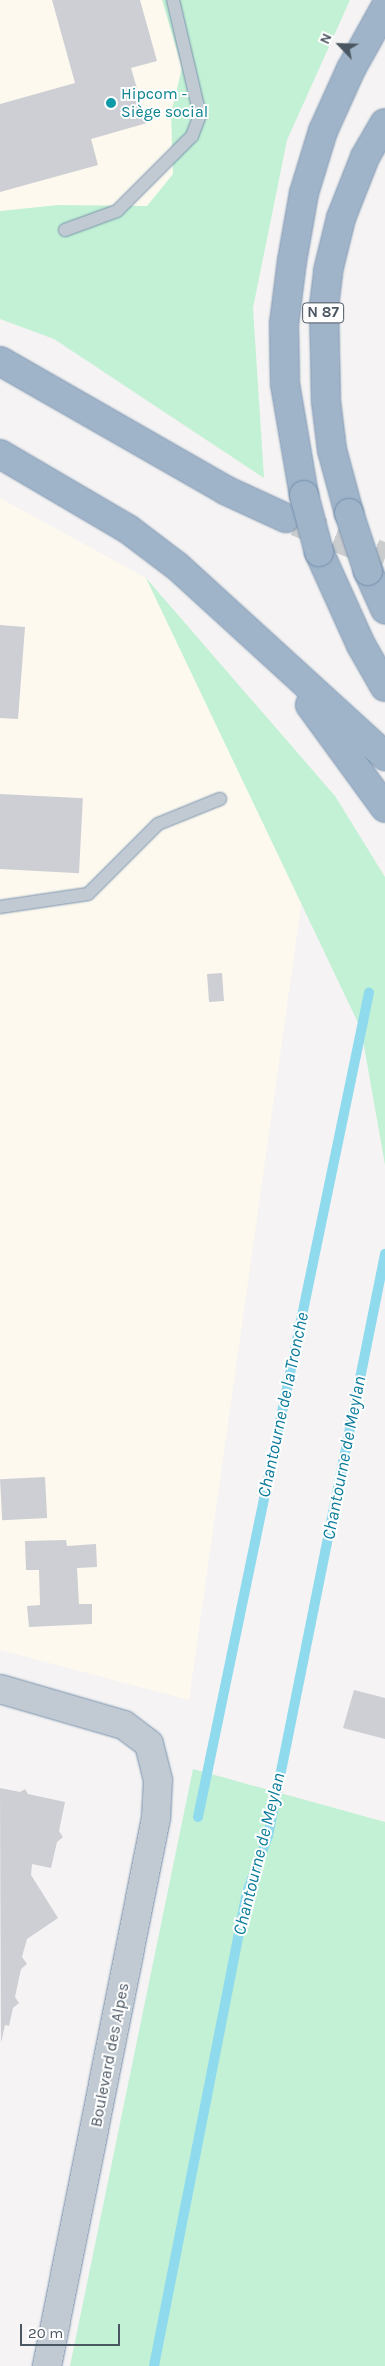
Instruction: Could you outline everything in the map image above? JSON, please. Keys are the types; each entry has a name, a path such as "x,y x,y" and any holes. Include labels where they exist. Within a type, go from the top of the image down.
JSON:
{"highway":[{"path":"385,8 351,69 323,132 304,194 292,261 284,324 285,384 304,496 319,552 361,645 385,687"},
{"name":"N 87","path":"385,123 365,156 341,218 328,271 324,306 326,401 332,450 349,513 368,571 385,608"},
{"path":"0,361 225,490 286,518"},
{"path":"0,454 128,529 184,572 282,665 385,756"},
{"path":"282,665 385,808"}],"street":[{"name":"Boulevard des Alpes","path":"0,1689 124,1724 148,1744 158,1780 156,1818 47,2366"}],"lane":[{"path":"65,230 117,211 192,136 200,115 173,0"},
{"path":"0,907 88,894 158,824 220,799"}],"shaded area":[{"path":"0,0 340,0 132,278 0,273"},
{"path":"0,498 146,578 307,864 189,1700 0,1650"}],"green space":[{"path":"162,0 350,0 287,140 253,308 264,478 54,339 0,319 0,211 58,205 147,206 173,174 171,113 182,68"},
{"path":"146,578 335,796 385,877 385,1165 361,1029"},
{"path":"193,1769 385,1822 385,2366 70,2366"}],"building":[{"path":"52,0 140,0 157,61 131,68 147,123 91,139 98,165 0,192 0,104 75,83"},
{"path":"0,625 25,627 18,719 0,718"},
{"path":"0,794 83,798 79,873 0,869"},
{"path":"222,973 224,1001 209,1002 207,974"},
{"path":"45,1477 47,1518 2,1520 0,1479"},
{"path":"66,1540 67,1546 96,1544 97,1567 77,1568 79,1604 92,1604 92,1624 29,1627 27,1606 40,1605 39,1570 26,1570 25,1541"},
{"path":"354,1690 385,1698 385,1739 343,1728"},
{"path":"0,1788 20,1792 25,1789 28,1794 65,1802 59,1831 63,1837 57,1842 51,1868 32,1864 31,1875 58,1918 27,1939 22,1957 27,1964 21,1969 15,1997 19,2003 13,2008 9,2026 5,2025 1,2043"}],"waterway":[{"name":"Chantourne de la Tronche","path":"198,1817 369,993"},
{"name":"Chantourne de Meylan","path":"154,2366 246,1895 268,1836 385,1254"}],"tunnel":[{"path":"296,522 385,557"}],"place":[{"name":"Hipcom - Siège social","path":"111,103"}]}
